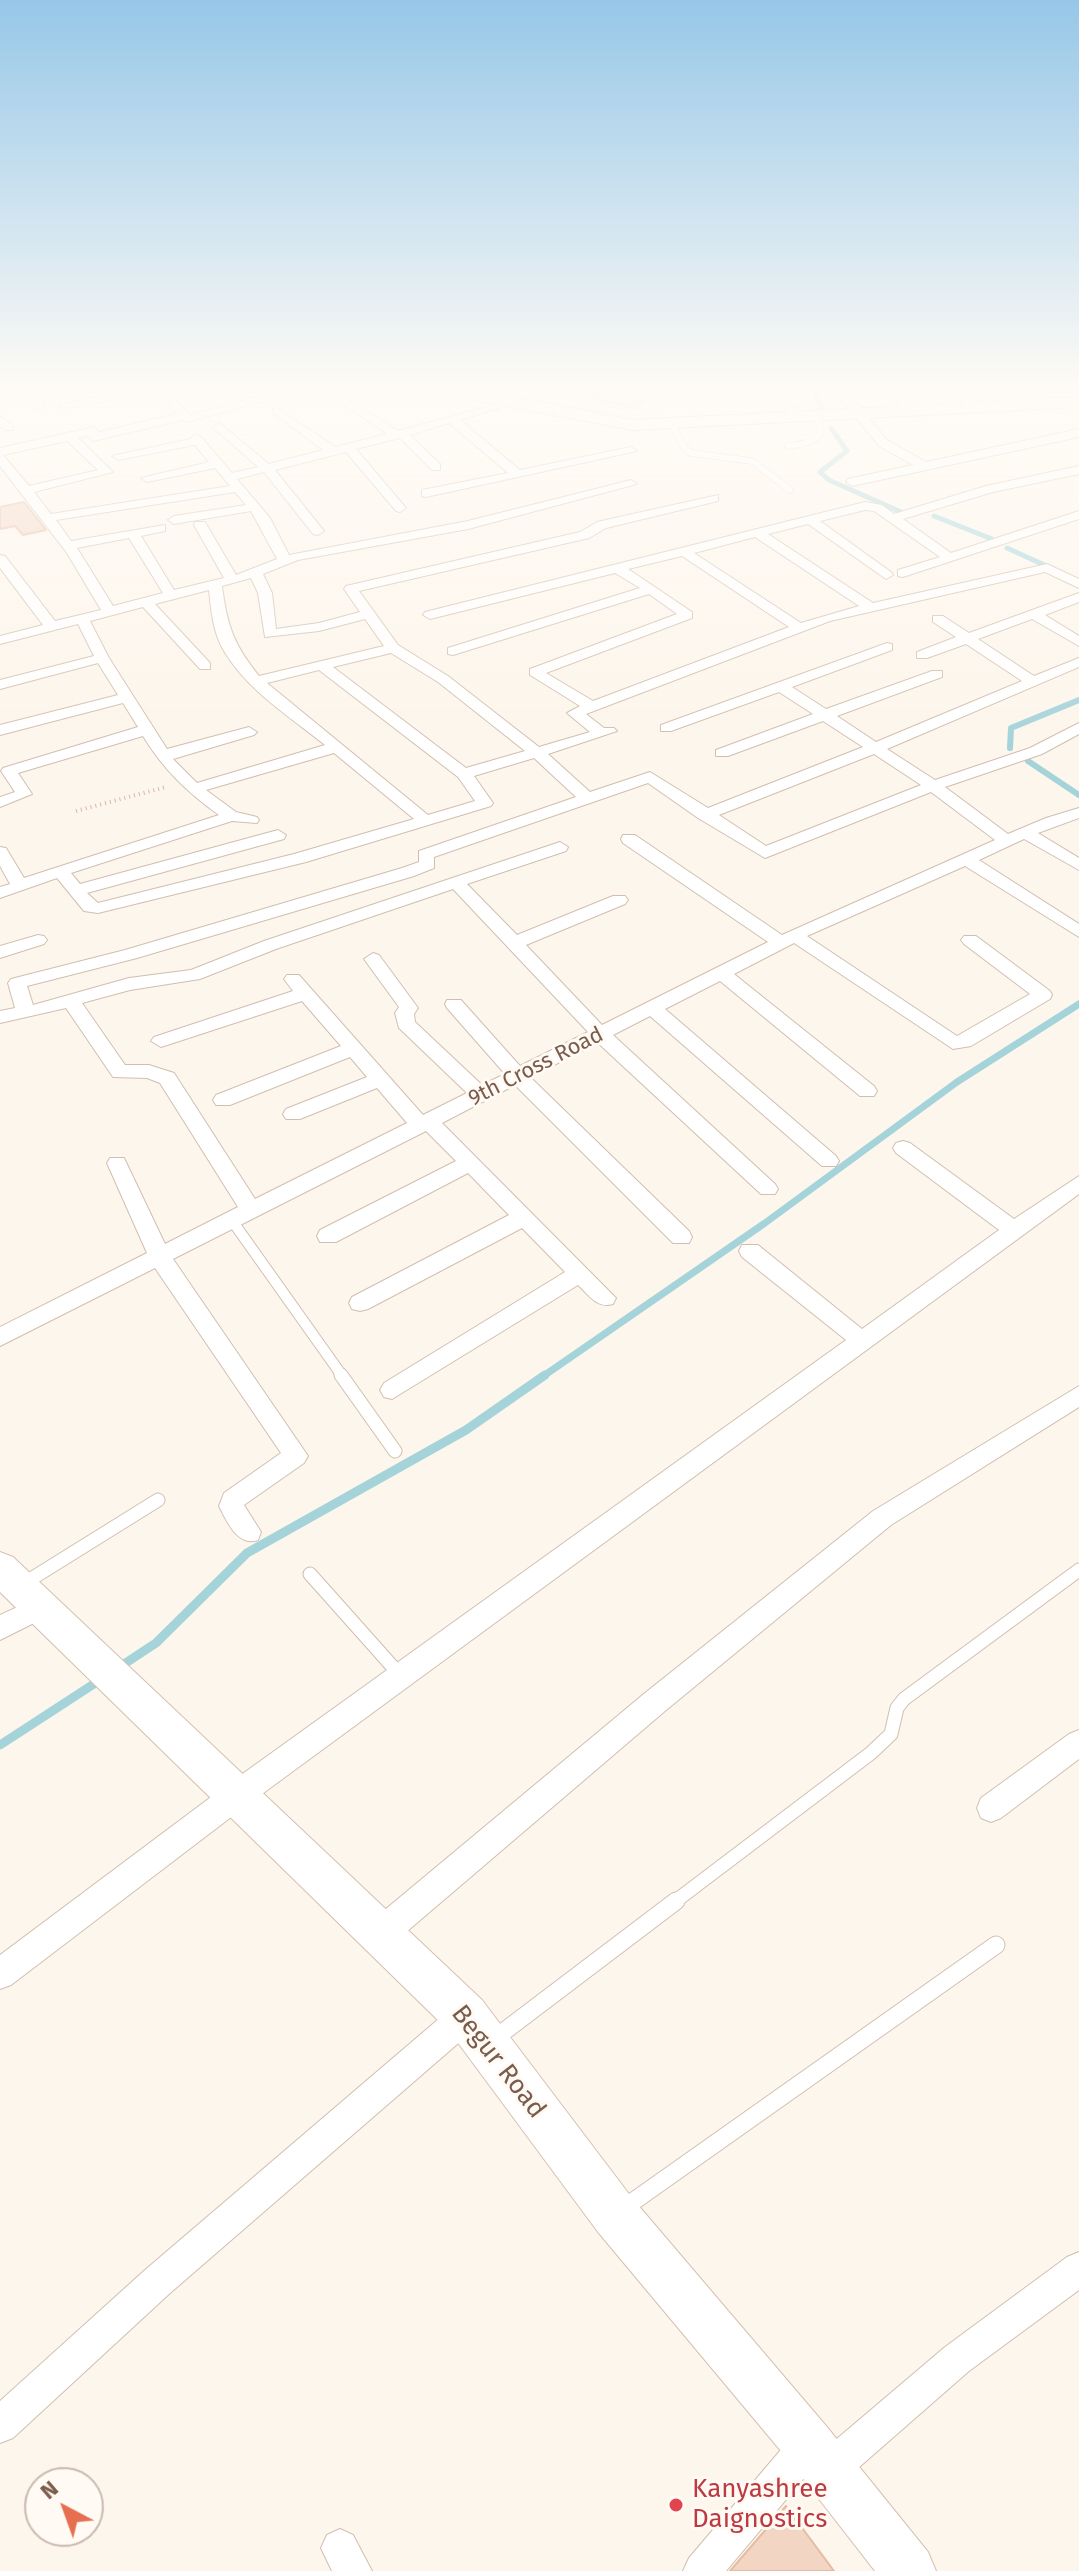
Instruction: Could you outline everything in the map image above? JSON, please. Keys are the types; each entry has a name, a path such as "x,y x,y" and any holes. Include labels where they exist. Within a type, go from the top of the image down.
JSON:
{"street":[{"path":"36,503 97,589 109,612"},
{"path":"47,518 144,503"},
{"path":"252,503 275,536 285,561"},
{"path":"295,503 318,531"},
{"path":"396,503 400,508"},
{"path":"0,640 232,580 285,561 468,525 556,503"},
{"path":"588,799 537,753 443,679 393,648 351,589 584,535 602,525 693,503"},
{"path":"893,518 943,503"},
{"path":"430,615 865,506 878,508 949,557"},
{"path":"174,520 255,507"},
{"path":"903,573 1079,515"},
{"path":"810,520 886,575"},
{"path":"200,525 232,580"},
{"path":"66,546 160,528"},
{"path":"133,534 171,596"},
{"path":"759,534 868,606"},
{"path":"416,535 428,545"},
{"path":"686,553 800,628"},
{"path":"439,556 451,566"},
{"path":"0,559 51,626"},
{"path":"592,707 535,672 687,615 615,567"},
{"path":"464,774 607,731 575,713 800,628 868,606 951,592 1047,568 1078,595 922,655"},
{"path":"255,572 265,593 270,634 319,627 369,614"},
{"path":"215,584 219,617 230,649 256,681 426,821"},
{"path":"453,651 651,589"},
{"path":"146,602 205,666"},
{"path":"1034,614 1079,642"},
{"path":"82,618 102,658 163,755 190,785 231,816 251,820"},
{"path":"938,619 1031,680"},
{"path":"666,728 887,647"},
{"path":"256,681 393,648"},
{"path":"0,685 102,658"},
{"path":"704,815 875,748 1079,662"},
{"path":"60,871 90,907 109,906 300,858 485,803 464,774 320,664"},
{"path":"722,753 937,674"},
{"path":"779,685 1016,837 1079,865"},
{"path":"0,730 128,697"},
{"path":"26,1012 17,983 131,954 408,872 428,864 425,855 650,777 765,853 933,786 1036,751 1079,728"},
{"path":"0,802 24,794 9,771 149,729"},
{"path":"163,755 249,732"},
{"path":"190,785 336,747"},
{"name":"9th Cross Road","path":"0,1337 788,940 1016,837 1079,813"},
{"path":"0,893 231,816"},
{"path":"77,890 278,835"},
{"path":"629,839 953,1043 964,1042 1043,995 970,940"},
{"path":"0,1017 129,984 194,975 270,945 560,847"},
{"path":"0,852 20,886"},
{"path":"966,859 1079,932"},
{"path":"456,882 600,1034 768,1189"},
{"path":"514,943 619,900"},
{"path":"0,952 38,940"},
{"path":"373,959 409,1008 404,1013 406,1024 481,1095"},
{"path":"722,973 867,1091"},
{"path":"161,1041 299,986 380,1079 470,1163 605,1298"},
{"path":"71,1001 120,1072 149,1071 167,1078 252,1212"},
{"path":"454,1004 518,1077 681,1237"},
{"path":"652,1008 829,1161"},
{"path":"223,1100 353,1048"},
{"path":"293,1114 380,1079"},
{"path":"903,1148 1014,1230"},
{"path":"117,1163 160,1258 296,1456 233,1500 231,1506 249,1532"},
{"path":"328,1236 470,1163"},
{"path":"0,1974 237,1795 1079,1183"},
{"path":"360,1303 524,1217"},
{"path":"750,1251 862,1341"},
{"path":"392,1390 580,1273"},
{"path":"380,1934 655,1702 882,1518 1079,1395"},
{"path":"0,1628 20,1587"},
{"name":"Begur Road","path":"20,1587 477,2030 615,2215 819,2457 909,2571"},
{"path":"991,1808 1079,1743"},
{"path":"0,2425 157,2282 477,2030"},
{"path":"702,2571 819,2457 1079,2269"}],"lane":[{"path":"233,1222 395,1451"},
{"path":"20,1587 158,1500"},
{"path":"477,2030 871,1753 891,1734 897,1708 904,1699 1079,1570"},
{"path":"310,1574 401,1675"},
{"path":"615,2215 996,1945"}],"path":[{"path":"76,811 190,785"}],"building":[{"path":"25,503 46,530 23,535 15,526 0,529 0,507"},
{"path":"786,2506 834,2571 730,2571 749,2549"}],"waterway":[{"path":"881,503 901,512"},
{"path":"934,516 992,539"},
{"path":"1007,548 1053,569"},
{"path":"1010,748 1011,728 1079,700"},
{"path":"1028,761 1079,795"},
{"path":"542,1377 765,1223 957,1082 1079,1004"},
{"path":"118,1668 156,1643 247,1553 466,1430 545,1375"},
{"path":"0,1745 103,1678"}],"place":[{"name":"Kanyashree Daignostics","path":"676,2505"}]}
